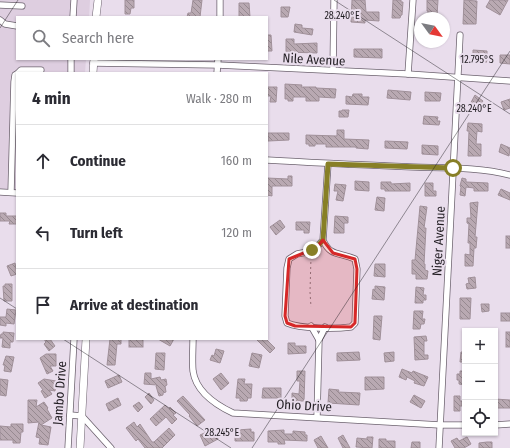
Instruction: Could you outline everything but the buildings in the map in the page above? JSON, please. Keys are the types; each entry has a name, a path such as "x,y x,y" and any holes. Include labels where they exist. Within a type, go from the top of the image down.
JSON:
{"main road":[{"path":"96,16 98,0"},
{"path":"93,72 94,61"},
{"name":"Jambo Drive","path":"80,448 86,340"}],"street":[{"path":"73,16 74,0"},
{"path":"220,0 220,16"},
{"path":"333,70 334,0"},
{"path":"408,74 413,0"},
{"path":"0,5 22,6"},
{"path":"0,20 5,24 16,26"},
{"name":"Niger Avenue","path":"439,448 460,35"},
{"path":"70,60 71,72"},
{"name":"Nile Avenue","path":"94,61 218,62 333,70 355,73 408,74 510,81"},
{"path":"217,72 218,62"},
{"path":"18,72 21,70 41,70"},
{"path":"0,192 14,193 14,82 16,74"},
{"path":"268,160 328,164 453,168 498,172 510,175"},
{"path":"323,240 316,248 297,254 289,259 287,268 285,316 287,323 295,326 351,327 355,323 357,269 355,259 333,253 326,248 323,240 328,164"},
{"path":"311,326 317,334 319,340 317,417"},
{"path":"319,340 325,327"},
{"name":"Jambo Drive","path":"68,448 74,340"},
{"name":"Ohio Drive","path":"193,340 193,371 198,385 207,396 220,407 233,413 462,425"},
{"path":"70,415 82,416 111,448"},
{"path":"498,425 510,424"}],"path":[{"path":"311,307 310,292 312,250"}],"highlighted area":[{"path":"323,240 333,253 355,259 357,269 355,323 351,327 295,326 287,323 285,316 289,259 316,248"}],"shaded area":[{"path":"0,0 90,0 89,16 16,16 16,60 86,60 85,72 16,72 16,191 0,191"}],"route":[{"path":"312,250 316,248 323,240 328,164 453,168"}]}
